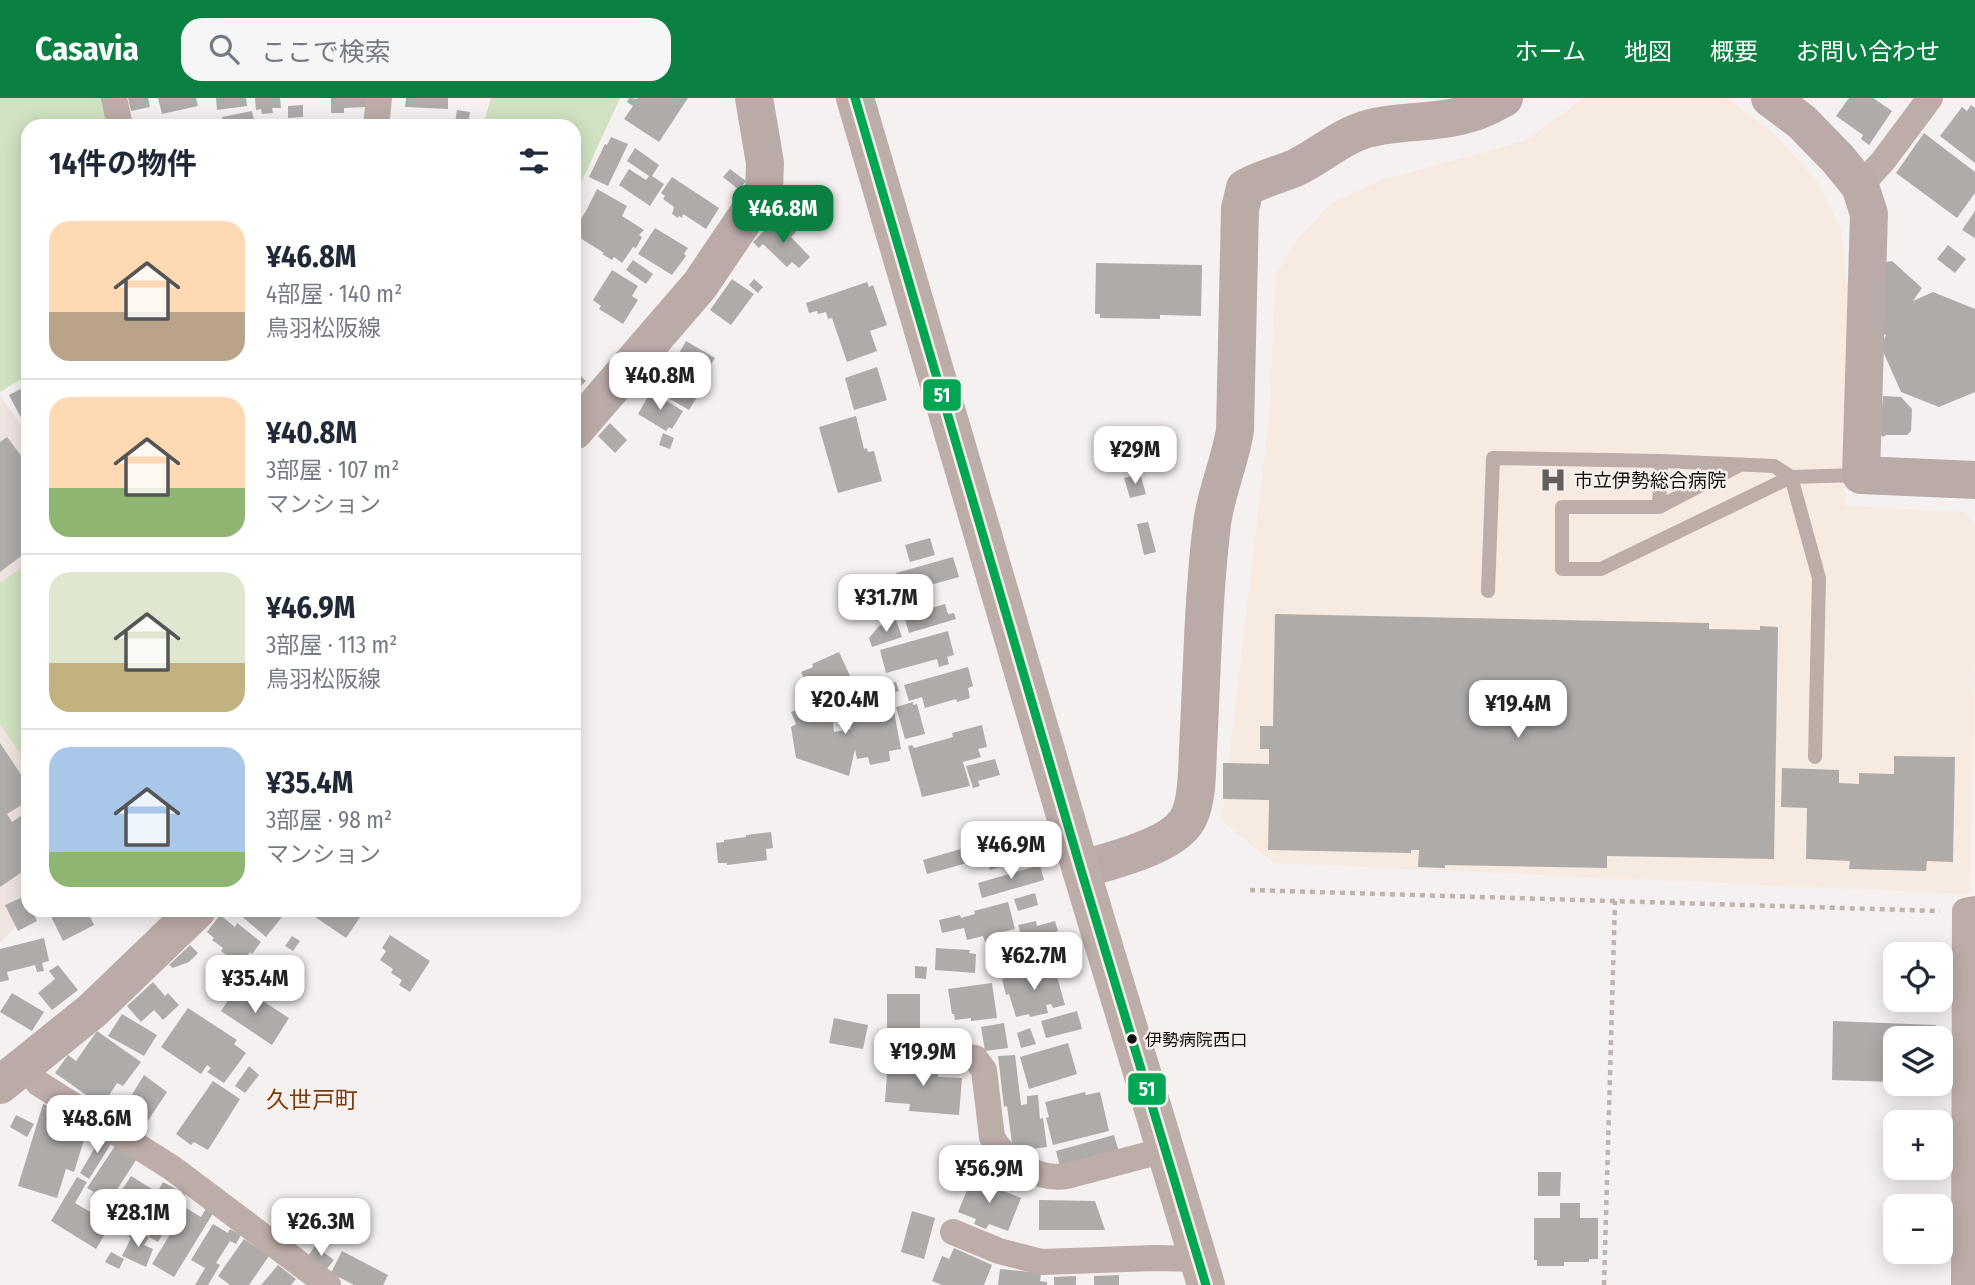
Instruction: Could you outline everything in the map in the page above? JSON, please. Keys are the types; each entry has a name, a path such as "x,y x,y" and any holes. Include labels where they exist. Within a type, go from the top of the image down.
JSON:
{"main road":[{"path":"855,98 1202,1272"}],"street":[{"path":"114,98 118,119"},
{"path":"377,119 379,98"},
{"path":"581,423 699,285 764,190 765,163 754,98"},
{"path":"1081,870 1166,841 1187,821 1193,806 1212,523 1232,452 1235,430 1240,209 1245,188 1260,179 1295,168 1365,130 1463,116 1504,98"},
{"path":"1770,98 1802,122 1839,159 1860,186 1869,214 1861,475 1975,480"},
{"path":"1860,186 1883,161 1930,98"},
{"path":"1964,1285 1970,910"},
{"path":"0,1085 93,1010 190,917"},
{"path":"893,1051 975,1058 984,1070 992,1137 996,1146 1012,1160 1043,1175 1055,1178 1067,1176 1165,1150"},
{"path":"38,1083 172,1168 328,1285"},
{"path":"953,1232 999,1251 1042,1262 1155,1258 1202,1272"}],"lane":[{"path":"1488,591 1493,458 1774,466 1791,477 1819,578 1815,757"},
{"path":"1658,508 1661,461"},
{"path":"1740,466 1658,508 1562,507 1562,569 1601,569 1791,477 1861,475"}],"path":[{"path":"1250,890 1970,910"},
{"path":"1604,1285 1615,901"}],"shaded area":[{"name":"市立伊勢総合病院","path":"1584,98 1726,98 1776,136 1816,180 1841,229 1848,296 1843,453 1845,506 1965,512 1975,525 1970,894 1274,863 1222,821 1269,418 1276,275 1296,241 1330,204 1384,179 1527,140"},
{"path":"0,395 21,426 21,917 24,917 0,943"}],"green space":[{"path":"0,98 104,98 108,119 21,119 21,379 0,392"},
{"path":"491,98 620,98 581,183 581,119 485,119"},
{"path":"21,568 21,755 0,724 0,583"}],"building":[{"path":"128,98 148,98 150,107 131,111"},
{"path":"158,98 196,98 198,106 162,114"},
{"path":"216,98 246,98 247,106 217,110"},
{"path":"255,98 280,98 281,108 272,108 273,113 262,114 261,109 256,110"},
{"path":"331,98 366,98 366,107 344,108 344,113 331,113"},
{"path":"406,98 448,98 448,109 405,107"},
{"path":"629,98 688,98 659,142 624,119 633,106 627,102"},
{"path":"1849,98 1873,98 1892,111 1869,145 1861,139 1863,135 1836,116"},
{"path":"303,105 303,117 288,118 288,106"},
{"path":"1971,105 1975,108 1975,163 1940,136 1962,107 1967,111"},
{"path":"457,110 470,112 469,119 456,119"},
{"path":"252,111 254,119 222,119"},
{"path":"1924,133 1975,172 1975,193 1957,218 1896,173"},
{"path":"611,137 628,144 608,186 589,177"},
{"path":"635,148 659,165 652,176 664,184 650,206 619,185 629,169 646,180 649,176 627,161"},
{"path":"730,169 746,181 739,190 723,177"},
{"path":"672,177 719,208 706,229 683,214 682,218 678,218 672,214 674,207 663,199 665,196 661,193"},
{"path":"597,189 627,206 622,216 644,230 639,235 642,237 636,248 633,247 622,263 614,257 612,260 581,238 581,218"},
{"path":"777,200 790,208 783,220 770,212"},
{"path":"1975,211 1975,238 1962,230"},
{"path":"774,221 780,227 785,222 796,232 791,237 810,257 799,268 792,262 787,267 763,244 759,248 753,242"},
{"path":"655,228 688,248 684,254 686,256 672,275 638,254"},
{"path":"1948,245 1966,259 1955,273 1937,259"},
{"path":"633,260 653,274 646,284 626,270"},
{"path":"1892,261 1922,288 1913,301 1933,292 1975,309 1975,392 1939,407 1901,392 1881,347 1886,335 1878,332 1885,262"},
{"path":"1096,263 1202,265 1201,316 1160,315 1160,319 1100,318 1100,314 1095,314"},
{"path":"612,270 638,286 632,296 638,300 623,324 599,309 601,306 593,300"},
{"path":"732,279 754,294 731,325 710,310"},
{"path":"754,279 763,287 758,293 749,285"},
{"path":"867,282 869,287 873,285 887,325 870,331 877,351 847,362 832,318 828,319 826,312 809,313 806,303"},
{"path":"686,341 715,358 697,386 702,389 689,410 670,399 682,378 688,381 689,378 671,367"},
{"path":"877,367 887,400 854,410 845,378"},
{"path":"21,389 21,418 9,395"},
{"path":"651,391 683,411 672,429 669,427 666,431 638,414"},
{"path":"1883,396 1901,397 1912,409 1911,431 1907,435 1883,437 1879,433"},
{"path":"856,416 864,449 867,448 868,452 874,451 882,481 838,493 819,427"},
{"path":"610,423 627,440 615,453 598,436"},
{"path":"663,433 674,438 670,449 659,445"},
{"path":"7,437 21,456 21,556 0,572 0,442"},
{"path":"1140,474 1146,494 1130,498 1124,478"},
{"path":"1148,522 1156,552 1144,555 1137,524"},
{"path":"930,538 935,555 910,562 905,545"},
{"path":"953,557 959,577 902,593 896,573"},
{"path":"945,604 948,614 954,613 956,619 909,633 904,616"},
{"path":"1275,614 1709,623 1709,629 1760,630 1760,626 1778,627 1774,859 1607,856 1607,868 1445,865 1445,868 1418,867 1419,850 1411,850 1411,853 1268,850 1269,800 1223,799 1223,763 1269,764 1269,749 1260,749 1260,726 1273,726"},
{"path":"896,620 902,637 872,647 869,638 879,626"},
{"path":"948,631 954,655 947,657 949,664 939,667 937,659 886,673 880,650"},
{"path":"839,652 852,680 818,695 812,682 807,684 801,672"},
{"path":"968,667 973,686 968,688 970,698 925,708 922,697 909,701 904,685"},
{"path":"896,682 899,691 893,693 890,683"},
{"path":"833,697 836,706 849,699 855,709 839,718 834,708 804,721 832,710 834,732 851,729 850,722 873,718 870,705 892,701 901,749 889,751 890,761 870,765 868,757 857,759 855,749 849,776 796,758 791,727 796,724 791,712 799,709 800,713"},
{"path":"913,702 913,705 917,704 925,734 905,739 896,707"},
{"path":"982,725 987,747 978,749 981,757 963,762 970,786 922,797 908,746 912,745 914,748 953,737 952,733"},
{"path":"0,743 21,774 21,805 7,814 12,822 21,816 21,873 0,887"},
{"path":"1894,756 1955,757 1953,862 1927,861 1926,871 1849,869 1850,861 1806,859 1807,808 1781,807 1782,768 1839,770 1839,783 1859,784 1859,773 1894,774"},
{"path":"995,759 1000,775 978,781 980,786 973,788 966,766"},
{"path":"976,822 979,833 968,836 965,825"},
{"path":"1026,829 1033,854 990,870 982,842"},
{"path":"771,832 773,848 766,849 767,860 727,865 718,863 716,843"},
{"path":"978,844 982,859 927,874 923,860"},
{"path":"1040,865 1044,880 982,898 978,883"},
{"path":"1035,893 1038,905 1018,911 1014,899"},
{"path":"21,898 21,917 35,917 37,921 18,931 5,905"},
{"path":"1008,902 1015,929 998,933 999,939 985,942 983,936 967,940 964,928 942,933 939,920 960,915 961,918 975,914 974,911"},
{"path":"51,917 90,917 94,925 63,941"},
{"path":"218,917 222,917 235,927 237,923 261,942 240,965 221,951 223,948 212,940 214,938 207,932"},
{"path":"243,917 282,917 266,937"},
{"path":"315,917 360,917 346,938"},
{"path":"1036,921 1037,926 1055,921 1058,931 991,950 989,943 1021,934 1018,925"},
{"path":"1060,932 1067,956 994,974 988,952"},
{"path":"390,935 430,961 410,992 399,985 402,980 391,973 393,969 380,960 386,951 382,948"},
{"path":"292,936 300,941 293,951 285,946"},
{"path":"44,938 49,961 42,963 44,971 37,972 35,965 7,972 9,980 0,982 0,949"},
{"path":"190,945 198,953 189,962 173,968 169,965"},
{"path":"936,948 970,950 969,953 976,954 975,973 935,970"},
{"path":"1067,959 1069,966 1060,969 1058,962"},
{"path":"58,965 78,990 52,1010 38,993 55,979 49,971"},
{"path":"915,966 927,967 926,979 915,978"},
{"path":"1048,967 1049,971 1055,969 1065,1005 1053,1008 1051,1004 1046,1005 1048,1013 1016,1017 1002,979"},
{"path":"153,982 165,996 168,993 179,1005 163,1020 154,1010 141,1022 127,1006"},
{"path":"992,983 997,1018 955,1020 948,989"},
{"path":"238,985 289,1018 272,1045 221,1011"},
{"path":"12,993 44,1012 32,1031 0,1012"},
{"path":"887,994 920,994 920,1039 887,1039"},
{"path":"188,1008 237,1040 234,1044 246,1053 224,1083 207,1072 211,1068 207,1065 201,1074 161,1047"},
{"path":"1077,1011 1082,1029 1046,1038 1041,1021"},
{"path":"122,1014 157,1035 144,1056 108,1036"},
{"path":"834,1018 868,1025 863,1049 829,1043"},
{"path":"1833,1021 1936,1025 1883,1026 1883,1082 1832,1080"},
{"path":"1004,1023 1008,1048 985,1051 981,1027"},
{"path":"1030,1028 1036,1044 1021,1048 1017,1033"},
{"path":"97,1031 141,1062 123,1086 117,1083 102,1106 55,1073 68,1055 76,1061"},
{"path":"1068,1043 1077,1074 1029,1089 1020,1057"},
{"path":"1015,1055 1021,1105 1027,1104 1027,1096 1038,1095 1040,1119 1043,1118 1047,1147 1013,1151 998,1056"},
{"path":"888,1061 939,1065 938,1077 962,1078 959,1115 909,1111 910,1104 885,1102"},
{"path":"249,1066 259,1075 245,1093 235,1086"},
{"path":"144,1075 167,1092 141,1131 119,1116"},
{"path":"213,1081 240,1099 208,1150 194,1142 191,1145 176,1134"},
{"path":"1085,1092 1086,1095 1100,1092 1109,1131 1053,1145 1045,1102"},
{"path":"43,1104 60,1109 57,1118 88,1127 74,1172 66,1169 57,1198 18,1186"},
{"path":"16,1115 34,1124 27,1137 10,1127"},
{"path":"104,1132 114,1139 89,1179 80,1173"},
{"path":"1114,1135 1119,1152 1060,1167 1056,1151"},
{"path":"115,1146 136,1160 109,1202 112,1203 104,1217 93,1210 98,1201 91,1196 94,1192 87,1188"},
{"path":"959,1159 972,1165 966,1176 954,1170"},
{"path":"1538,1172 1561,1172 1560,1196 1538,1196"},
{"path":"994,1175 1016,1185 1013,1192 991,1182"},
{"path":"131,1176 152,1189 134,1217 113,1204"},
{"path":"77,1177 87,1182 75,1203 111,1224 96,1249 51,1221"},
{"path":"972,1178 1021,1198 1008,1231 989,1224 986,1229 974,1224 976,1219 958,1212"},
{"path":"163,1182 185,1194 158,1242 149,1237 157,1222 144,1215"},
{"path":"1039,1200 1095,1201 1105,1230 1039,1230"},
{"path":"1560,1203 1580,1203 1580,1218 1598,1218 1598,1259 1589,1259 1589,1262 1564,1262 1564,1266 1537,1266 1537,1260 1534,1260 1534,1218 1560,1218"},
{"path":"208,1205 215,1210 174,1277 152,1264 186,1208 201,1217"},
{"path":"912,1211 935,1218 924,1259 901,1252"},
{"path":"130,1218 135,1222 129,1230 124,1227"},
{"path":"213,1224 228,1233 230,1229 241,1235 236,1244 230,1241 216,1263 220,1265 208,1285 195,1285 205,1268 191,1260"},
{"path":"133,1229 149,1237 144,1245 153,1249 146,1267 122,1256"},
{"path":"244,1239 269,1256 249,1285 230,1285 218,1276"},
{"path":"315,1246 334,1260 326,1270 308,1256"},
{"path":"954,1248 992,1265 984,1285 942,1285 932,1281 942,1256 949,1259"},
{"path":"342,1251 388,1275 383,1285 354,1285 331,1273"},
{"path":"111,1252 124,1259 119,1269 105,1262"},
{"path":"278,1265 296,1279 291,1285 261,1285"},
{"path":"1000,1269 1041,1273 1040,1281 1047,1282 1047,1285 998,1285"},
{"path":"1119,1275 1119,1285 1094,1285 1094,1276"},
{"path":"1076,1276 1076,1285 1054,1285 1054,1277"}],"transit line":[{"name":"51","path":"855,98 1081,870 1206,1285"}],"place":[{"name":"市立伊勢総合病院","path":"1553,480"},
{"name":"伊勢病院西口","path":"1132,1039"}],"district":[{"name":"久世戸町","path":"312,1100"}]}
